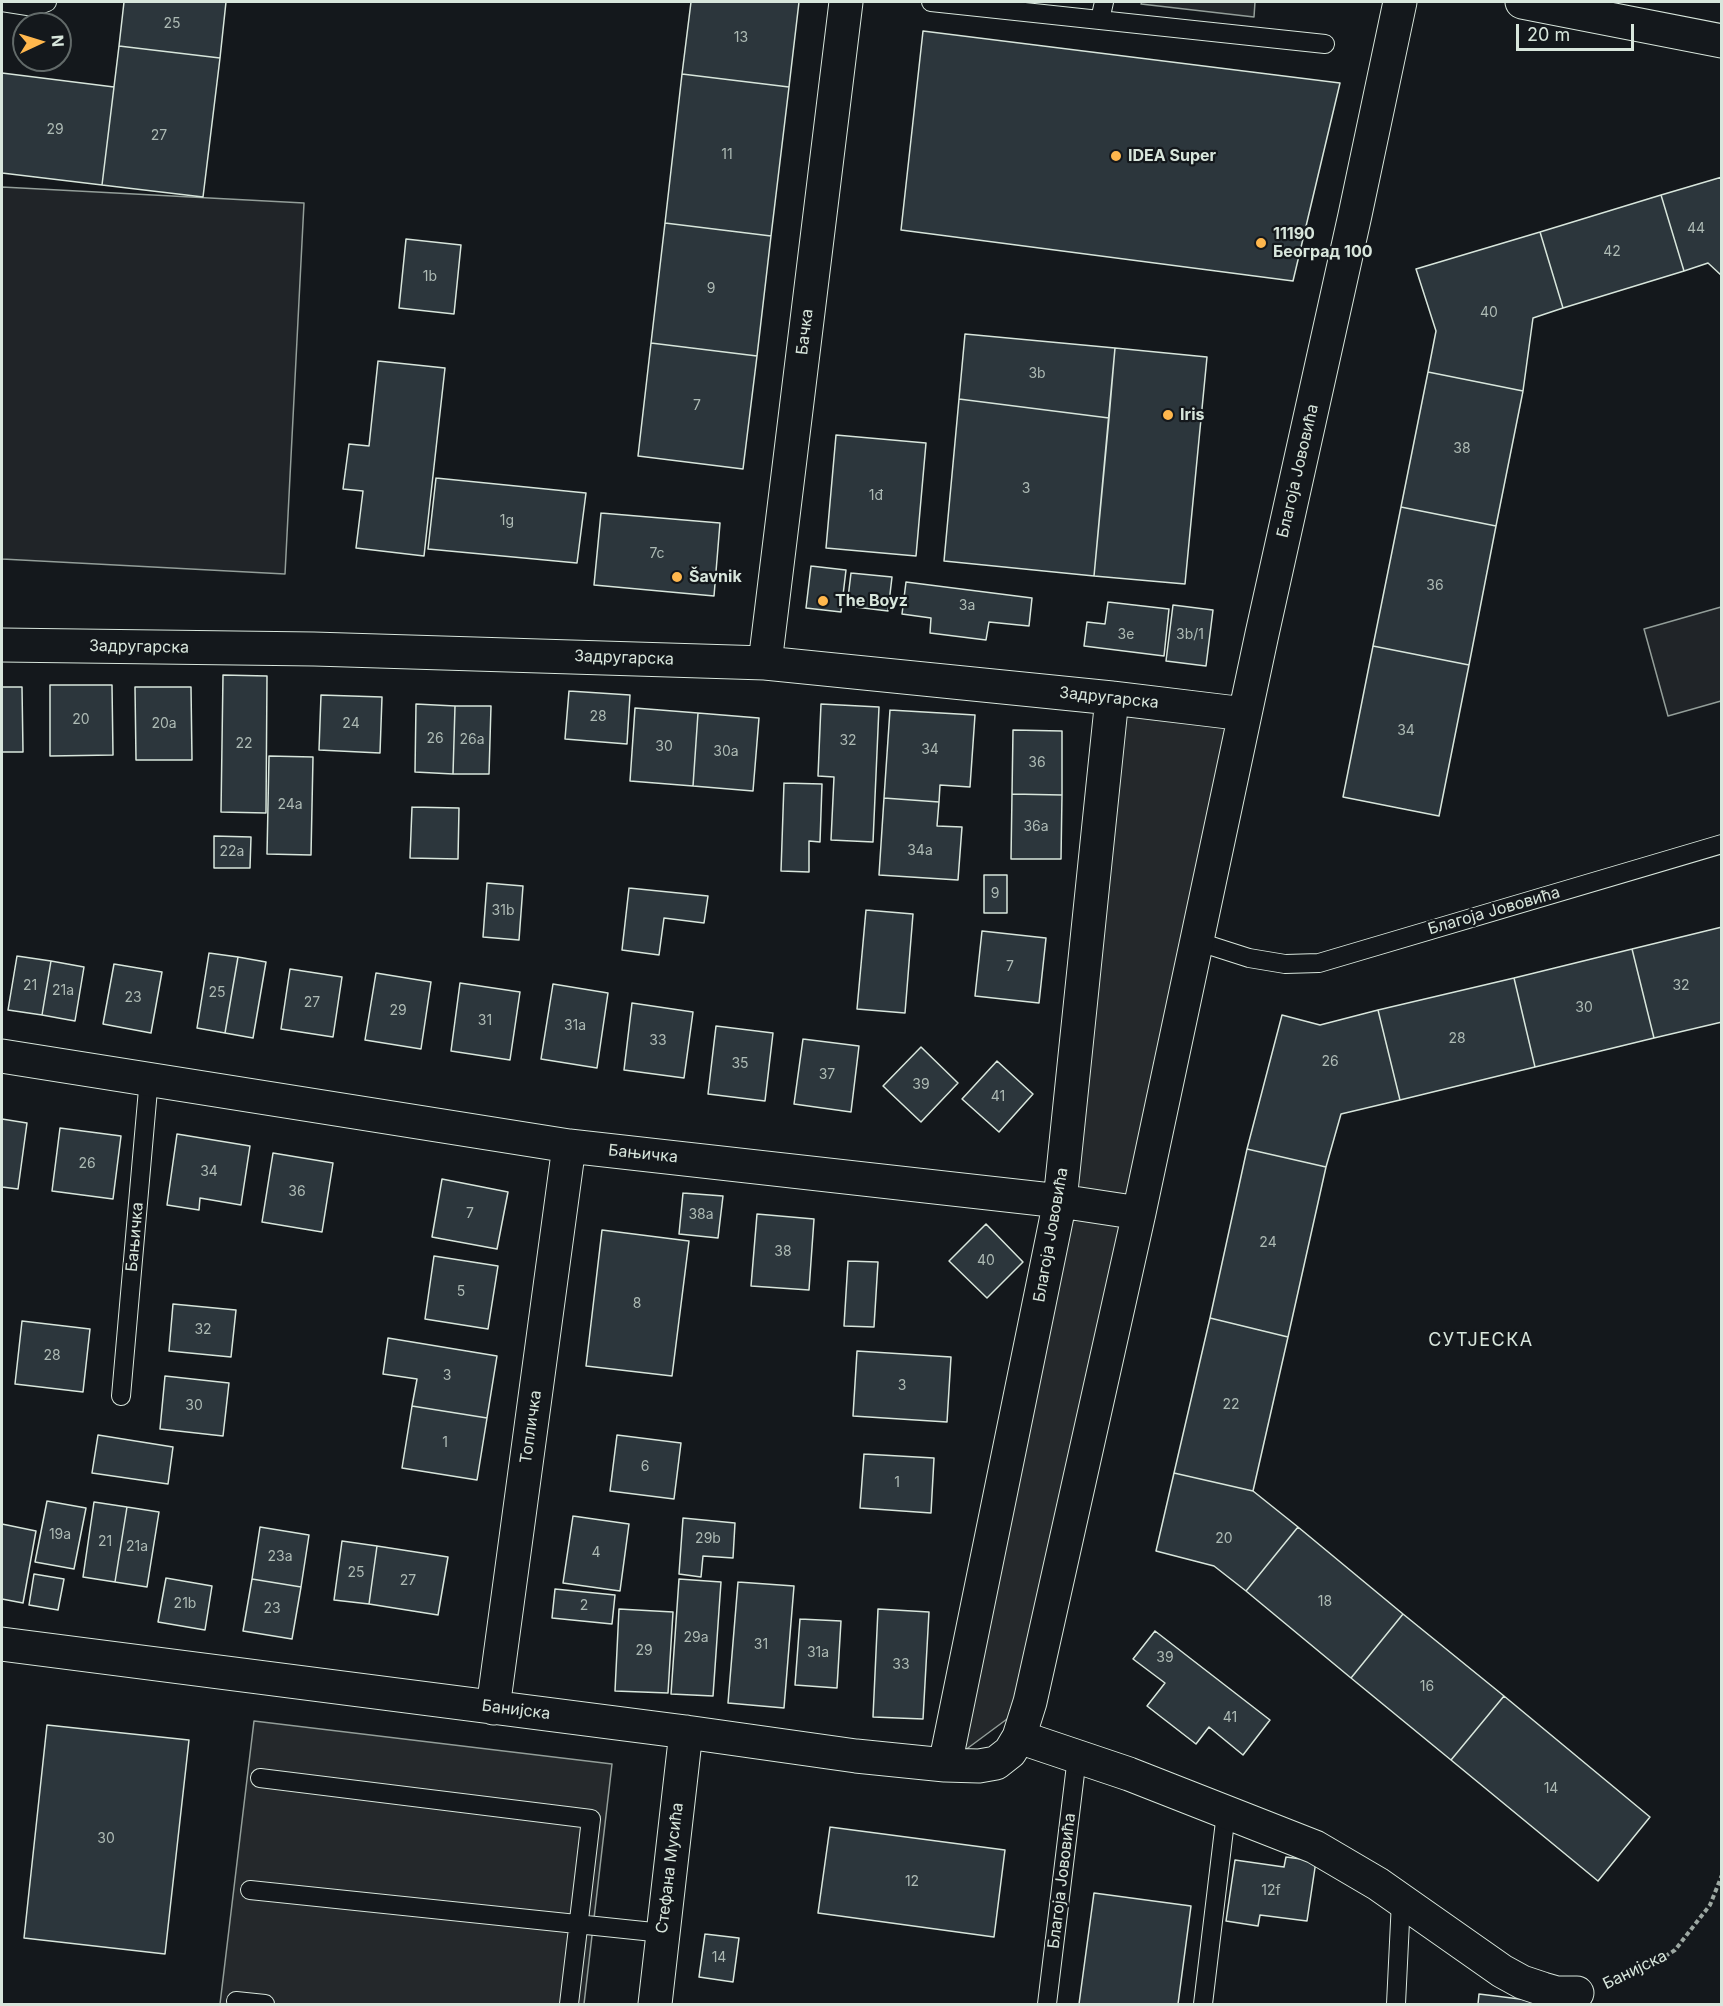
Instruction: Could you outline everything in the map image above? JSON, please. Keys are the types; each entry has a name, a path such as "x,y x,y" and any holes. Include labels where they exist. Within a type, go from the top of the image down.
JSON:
{"street":[{"name":"Бачка","path":"765,663 846,2"},
{"name":"Благоја Јововића","path":"1019,1737 1030,1702 1138,1213 1400,2"},
{"path":"1522,2 1722,41"},
{"name":"Задругарска","path":"2,645 315,649 765,663 1112,698 1245,714"},
{"name":"Благоја Јововића","path":"945,1765 1060,1201 1112,698"},
{"name":"Бањичка","path":"2,1056 569,1146 1060,1201 1138,1213"},
{"name":"Топличка","path":"493,1707 569,1146"},
{"name":"Банијска","path":"2,1644 856,1756 945,1765 979,1766 996,1763 1010,1752 1019,1737"},
{"name":"Стефана Мусића","path":"655,2004 686,1732"},
{"path":"1019,1737 1129,1774 1315,1847 1378,1884 1502,1971 1522,1982 1563,1997"}],"lane":[{"path":"2,2 34,7 47,2"},
{"path":"931,2 1324,44"},
{"path":"1100,20 1104,2"},
{"name":"Благоја Јововића","path":"1196,941 1249,958 1286,964 1319,963 1722,844"},
{"name":"Бањичка","path":"121,1396 149,1078"},
{"name":"Благоја Јововића","path":"1047,2004 1077,1757"},
{"path":"260,1778 591,1819 569,2004"},
{"path":"1203,2004 1226,1813"},
{"path":"250,1890 663,1933"},
{"path":"1396,2004 1401,1901"},
{"path":"236,2001 265,2004"}],"path":[{"name":"Банијска","path":"1563,1997 1604,1987 1628,1977 1675,1950 1710,1905 1722,1875"}],"shaded area":[{"path":"1142,2 1255,2 1254,17 1141,4"},
{"path":"2,187 304,203 285,574 2,559"},
{"path":"1721,607 1721,701 1668,716 1644,629"},
{"path":"1112,698 1245,714 1030,1702 945,1765 1060,1201"},
{"path":"254,1721 612,1764 584,2004 220,2004"}],"building":[{"path":"124,2 226,2 220,58 119,46"},
{"path":"691,2 799,2 789,87 682,74"},
{"name":"IDEA Super","path":"923,31 1340,83 1293,281 901,230"},
{"path":"119,46 220,58 203,197 102,185"},
{"path":"2,73 114,87 102,185 2,173"},
{"path":"682,74 789,87 771,236 665,223"},
{"path":"1722,177 1722,276 1708,263 1684,271 1661,195"},
{"path":"1661,195 1684,271 1563,308 1540,232"},
{"path":"665,223 771,236 757,356 651,343"},
{"path":"1540,232 1563,308 1533,318 1523,391 1428,372 1436,331 1416,269"},
{"path":"406,239 461,245 454,314 399,308"},
{"path":"965,334 1115,348 1109,418 959,399"},
{"path":"651,343 757,356 743,469 638,456"},
{"path":"1115,348 1207,357 1185,584 1094,576"},
{"path":"378,361 445,368 424,556 356,548 363,491 343,489 349,444 369,446"},
{"path":"1428,372 1523,391 1496,526 1401,507"},
{"path":"959,399 1109,418 1094,576 944,561"},
{"path":"836,435 926,443 916,556 826,548"},
{"path":"436,478 586,493 577,563 428,549"},
{"path":"1401,507 1496,526 1469,665 1373,646"},
{"path":"601,513 720,523 714,596 594,585"},
{"path":"811,566 846,570 841,612 806,608"},
{"path":"851,573 892,577 888,611 847,606"},
{"path":"906,582 1032,598 1029,626 989,622 986,640 930,633 931,618 902,614"},
{"path":"1108,602 1169,609 1164,656 1084,646 1087,622 1105,624"},
{"path":"1173,605 1213,610 1206,666 1166,661"},
{"path":"1373,646 1469,665 1439,816 1343,797"},
{"path":"223,675 267,676 266,813 221,812"},
{"path":"50,685 112,685 113,755 50,756"},
{"path":"2,687 22,687 23,752 2,752"},
{"path":"135,687 191,687 192,760 136,760"},
{"path":"569,691 630,695 627,744 565,739"},
{"path":"321,695 382,697 380,753 319,750"},
{"path":"416,704 455,706 453,774 415,772"},
{"path":"821,704 879,707 873,842 831,840 834,777 818,776"},
{"path":"455,706 491,706 489,774 453,774"},
{"path":"635,708 698,713 693,786 630,781"},
{"path":"890,710 975,715 970,787 940,785 939,802 884,798"},
{"path":"698,713 759,718 753,791 693,786"},
{"path":"1013,730 1062,731 1062,795 1012,794"},
{"path":"269,756 313,757 311,855 267,854"},
{"path":"784,783 822,784 820,842 809,841 809,872 781,871"},
{"path":"1012,794 1062,795 1061,859 1011,859"},
{"path":"884,798 939,802 937,826 962,827 958,880 879,875"},
{"path":"412,807 459,808 458,859 410,858"},
{"path":"214,836 251,837 250,868 214,868"},
{"path":"984,875 1007,875 1007,913 984,913"},
{"path":"487,883 523,886 519,940 483,937"},
{"path":"629,888 708,896 704,923 664,918 659,955 622,950"},
{"path":"866,910 913,914 905,1013 857,1009"},
{"path":"1722,927 1722,1022 1654,1038 1632,949"},
{"path":"982,931 1046,938 1039,1003 975,996"},
{"path":"1632,949 1654,1038 1535,1067 1514,978"},
{"path":"209,953 238,957 225,1033 197,1028"},
{"path":"17,956 51,961 42,1015 8,1010"},
{"path":"238,957 266,962 253,1038 225,1033"},
{"path":"51,961 84,967 75,1021 42,1015"},
{"path":"114,964 162,972 151,1033 103,1024"},
{"path":"290,969 342,977 333,1037 281,1029"},
{"path":"376,973 431,982 421,1049 365,1040"},
{"path":"1514,978 1535,1067 1400,1100 1378,1010"},
{"path":"460,983 520,992 510,1060 451,1051"},
{"path":"553,984 608,993 597,1068 541,1059"},
{"path":"632,1003 693,1012 684,1078 624,1070"},
{"path":"1378,1010 1400,1100 1341,1114 1326,1167 1247,1149 1282,1015 1320,1025"},
{"path":"716,1026 773,1033 765,1101 708,1094"},
{"path":"803,1039 859,1046 851,1112 794,1104"},
{"path":"921,1047 958,1083 921,1122 883,1086"},
{"path":"997,1061 1033,1094 999,1132 962,1099"},
{"path":"2,1119 27,1123 18,1189 2,1187"},
{"path":"60,1128 121,1136 113,1199 52,1191"},
{"path":"177,1134 250,1146 241,1205 200,1198 199,1210 167,1205"},
{"path":"1247,1149 1326,1167 1288,1337 1210,1318"},
{"path":"273,1153 333,1163 322,1232 262,1222"},
{"path":"442,1179 508,1192 497,1249 432,1237"},
{"path":"683,1193 723,1196 718,1238 679,1234"},
{"path":"757,1214 814,1219 809,1290 751,1286"},
{"path":"986,1224 1023,1262 987,1298 949,1261"},
{"path":"602,1230 689,1241 672,1376 586,1366"},
{"path":"434,1256 498,1266 488,1329 425,1319"},
{"path":"848,1261 878,1262 874,1327 844,1326"},
{"path":"173,1304 236,1310 231,1357 169,1351"},
{"path":"1210,1318 1288,1337 1253,1491 1174,1473"},
{"path":"22,1321 90,1329 83,1392 15,1384"},
{"path":"388,1338 497,1356 487,1418 412,1406 417,1379 383,1374"},
{"path":"857,1351 951,1357 947,1422 853,1416"},
{"path":"165,1376 229,1383 223,1436 160,1429"},
{"path":"412,1406 487,1418 477,1480 402,1468"},
{"path":"98,1435 173,1447 168,1484 92,1473"},
{"path":"617,1435 681,1443 674,1499 610,1491"},
{"path":"864,1454 934,1458 931,1513 860,1508"},
{"path":"1174,1473 1253,1491 1298,1527 1246,1591 1214,1566 1156,1551"},
{"path":"47,1501 86,1508 74,1569 35,1562"},
{"path":"94,1502 127,1507 115,1582 83,1577"},
{"path":"127,1507 159,1512 147,1587 115,1582"},
{"path":"573,1516 629,1524 620,1591 563,1583"},
{"path":"683,1518 735,1523 733,1558 703,1556 701,1577 679,1574"},
{"path":"2,1524 36,1531 23,1603 2,1599"},
{"path":"260,1527 309,1535 301,1587 252,1579"},
{"path":"1298,1527 1403,1614 1351,1678 1246,1591"},
{"path":"342,1541 377,1546 369,1604 334,1600"},
{"path":"377,1546 448,1557 438,1615 369,1604"},
{"path":"34,1574 64,1579 58,1610 29,1605"},
{"path":"166,1578 212,1586 205,1630 158,1622"},
{"path":"252,1579 301,1587 292,1639 243,1631"},
{"path":"679,1579 721,1582 713,1696 671,1694"},
{"path":"738,1582 794,1586 784,1708 728,1703"},
{"path":"555,1589 615,1595 612,1624 552,1618"},
{"path":"619,1609 673,1612 668,1693 615,1691"},
{"path":"878,1609 929,1612 923,1719 873,1717"},
{"path":"1403,1614 1504,1696 1451,1760 1351,1678"},
{"path":"800,1619 841,1621 837,1688 795,1685"},
{"path":"1155,1631 1270,1720 1243,1755 1209,1727 1196,1744 1147,1706 1165,1683 1133,1659"},
{"path":"1504,1696 1650,1817 1598,1881 1451,1760"},
{"path":"47,1725 189,1740 165,1954 24,1938"},
{"path":"830,1827 1005,1850 994,1937 818,1913"},
{"path":"1286,1857 1316,1861 1307,1921 1260,1915 1258,1926 1226,1921 1235,1860 1284,1867"},
{"path":"1094,1893 1191,1906 1178,2004 1079,2004"},
{"path":"705,1934 739,1938 733,1982 699,1977"},
{"path":"1479,1994 1536,2001 1535,2004 1478,2004"}],"place":[{"name":"IDEA Super","path":"1116,156"},
{"name":"11190 Београд 100","path":"1261,243"},
{"name":"Iris","path":"1168,415"},
{"name":"Šavnik","path":"677,577"},
{"name":"The Boyz","path":"823,601"}],"district":[{"name":"СУТЈЕСКА","path":"1481,1341"}]}
